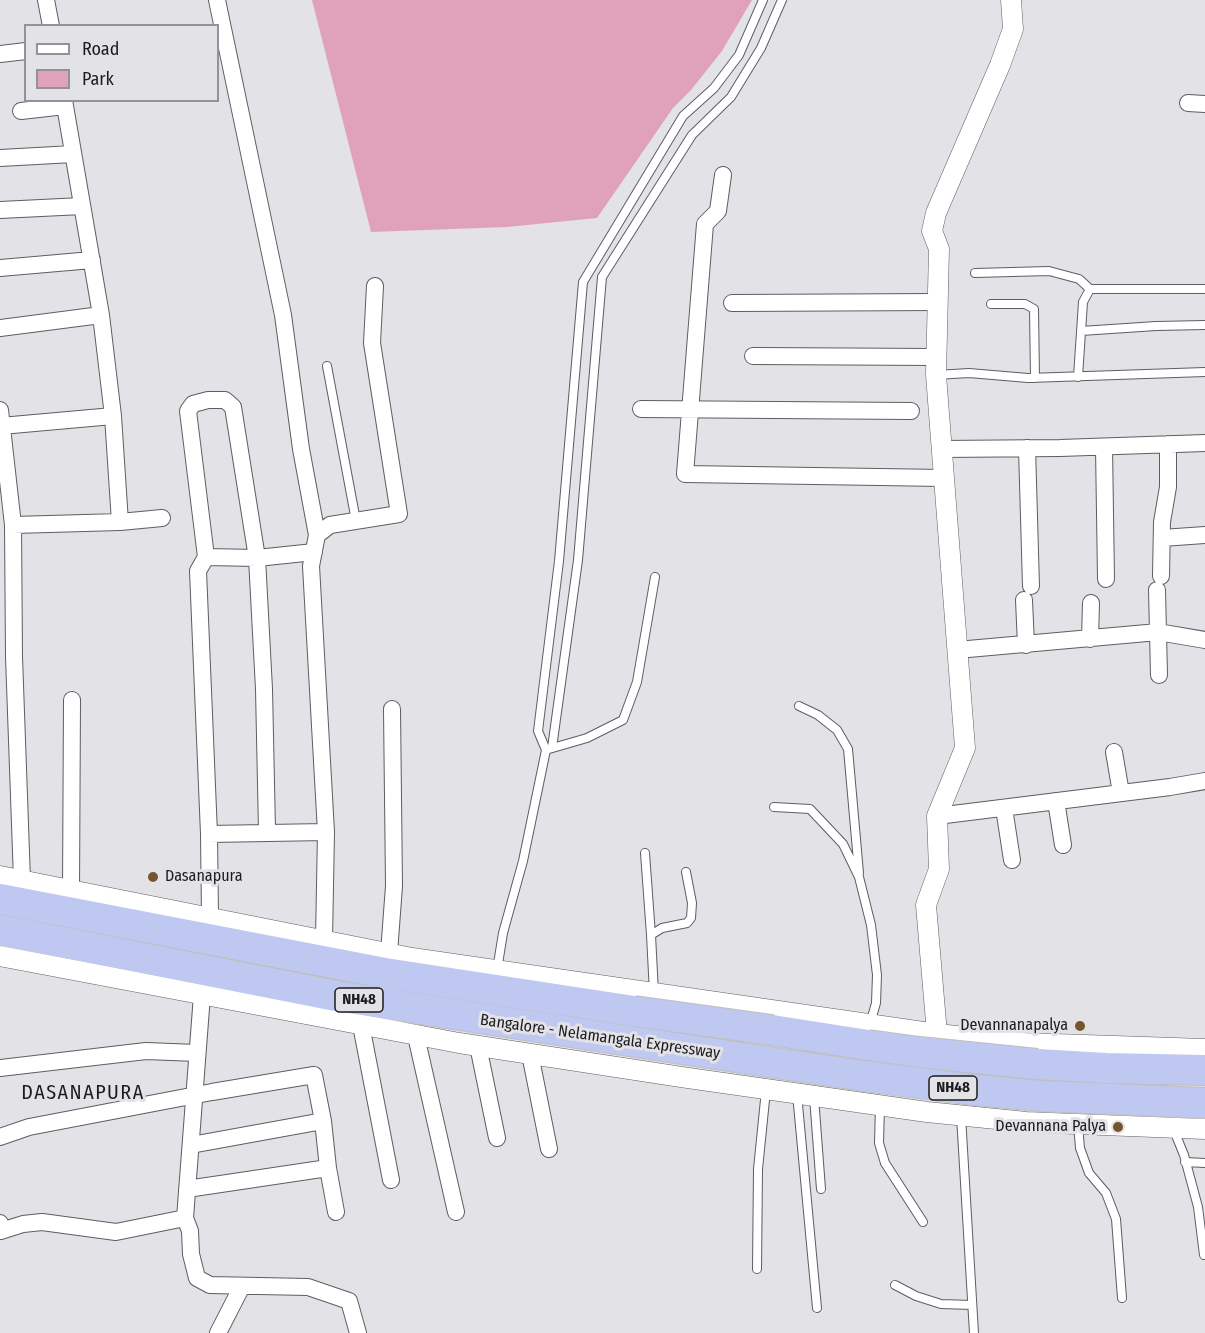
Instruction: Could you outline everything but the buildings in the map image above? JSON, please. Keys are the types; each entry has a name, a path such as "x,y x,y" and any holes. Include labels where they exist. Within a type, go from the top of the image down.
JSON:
{"highway":[{"name":"Bangalore - Nelamangala Expressway","path":"11,889 97,919 386,973 919,1052 1048,1065 1205,1070"},
{"name":"Bangalore - Nelamangala Expressway","path":"0,930 398,1006 901,1081 1041,1096 1205,1103"}],"street":[{"path":"46,0 51,24"},
{"path":"217,0 283,315 301,449 317,535 311,566 326,832 324,940"},
{"path":"927,1112 937,1034 926,905 939,869 937,816 965,748 935,366 939,249 932,231 936,213 1000,65 1013,29 1011,0"},
{"path":"0,54 24,51"},
{"path":"21,111 64,103 101,315 120,522"},
{"path":"1188,103 1205,104"},
{"path":"0,158 73,154"},
{"path":"723,175 718,211 705,224 685,474 944,478"},
{"path":"0,210 82,206"},
{"path":"0,268 92,260"},
{"path":"317,535 330,525 399,514 372,343 375,286"},
{"path":"732,303 938,302"},
{"path":"0,328 101,315"},
{"path":"753,356 935,366"},
{"path":"210,917 210,834 198,572 206,557 188,411 193,404 208,400 225,400 233,406 257,558 264,689 267,831"},
{"path":"640,409 911,411"},
{"path":"11,889 13,525 1,418 112,416"},
{"path":"941,449 1205,443"},
{"path":"1159,675 1159,583 1162,522 1168,487 1168,444"},
{"path":"1104,447 1106,579"},
{"path":"1026,645 1028,448"},
{"path":"13,525 120,522 162,518"},
{"path":"1162,538 1205,535"},
{"path":"206,557 257,558 314,552"},
{"path":"1090,639 1091,603"},
{"path":"957,650 1158,632 1205,639"},
{"path":"71,890 72,700"},
{"path":"389,953 394,886 392,709"},
{"path":"1114,752 1121,793"},
{"path":"937,816 1205,781"},
{"path":"1056,801 1063,844"},
{"path":"1004,808 1012,860"},
{"path":"210,834 267,831 326,832"},
{"path":"0,876 11,889 71,890 389,953 707,1001 937,1034 1025,1043 1205,1049"},
{"path":"0,956 416,1036 880,1106 1026,1122 1205,1129"},
{"path":"202,995 185,1218 190,1231 191,1254 197,1278 210,1285 308,1287 349,1301 358,1333"},
{"path":"688,1078 707,1001"},
{"path":"361,1025 391,1180"},
{"path":"416,1036 456,1212"},
{"path":"478,1046 497,1138"},
{"path":"0,1068 146,1051 197,1053"},
{"path":"530,1054 549,1149"},
{"path":"0,1137 28,1127 314,1075 336,1212"},
{"path":"191,1145 323,1121"},
{"path":"187,1189 328,1168"},
{"path":"0,1228 42,1222 116,1232 185,1218"},
{"path":"218,1333 242,1286"}],"lane":[{"path":"549,749 538,731 559,561 583,282 683,116 714,88 739,55 763,0"},
{"path":"497,970 503,933 523,861 549,749 578,560 602,277 692,135 731,98 761,48 782,0"},
{"path":"975,273 1049,271 1078,279 1090,290 1205,289"},
{"path":"1078,376 1083,302 1090,290"},
{"path":"991,304 1025,304 1034,309 1035,378"},
{"path":"1081,331 1205,325"},
{"path":"327,366 356,521"},
{"path":"935,366 969,373 1035,378 1205,372"},
{"path":"549,749 587,738 623,720 637,682 655,577"},
{"path":"799,706 818,714 837,730 848,749 859,877 871,926 877,975 876,1003 870,1024"},
{"path":"774,807 810,809 843,844 859,877"},
{"path":"645,853 654,993"},
{"path":"651,935 662,928 687,923 691,918 692,903 686,872"},
{"path":"757,1269 758,1169 766,1089"},
{"path":"805,1095 821,1189"},
{"path":"805,1095 818,1308"},
{"path":"880,1106 879,1143 885,1163 924,1222"},
{"path":"961,1116 974,1333"},
{"path":"1078,1125 1080,1148 1089,1173 1106,1193 1116,1219 1122,1298"},
{"path":"1173,1128 1197,1207 1204,1255"},
{"path":"1185,1162 1205,1163"},
{"path":"895,1284 916,1296 941,1304 972,1305"}],"green space":[{"path":"312,0 752,0 722,51 691,90 673,108 597,218 507,227 371,232"}],"place":[{"name":"Dasanapura","path":"153,877"},
{"name":"Devannanapalya","path":"1080,1026"},
{"name":"Devannana Palya","path":"1118,1127"}],"district":[{"name":"DASANAPURA","path":"83,1093"}]}
